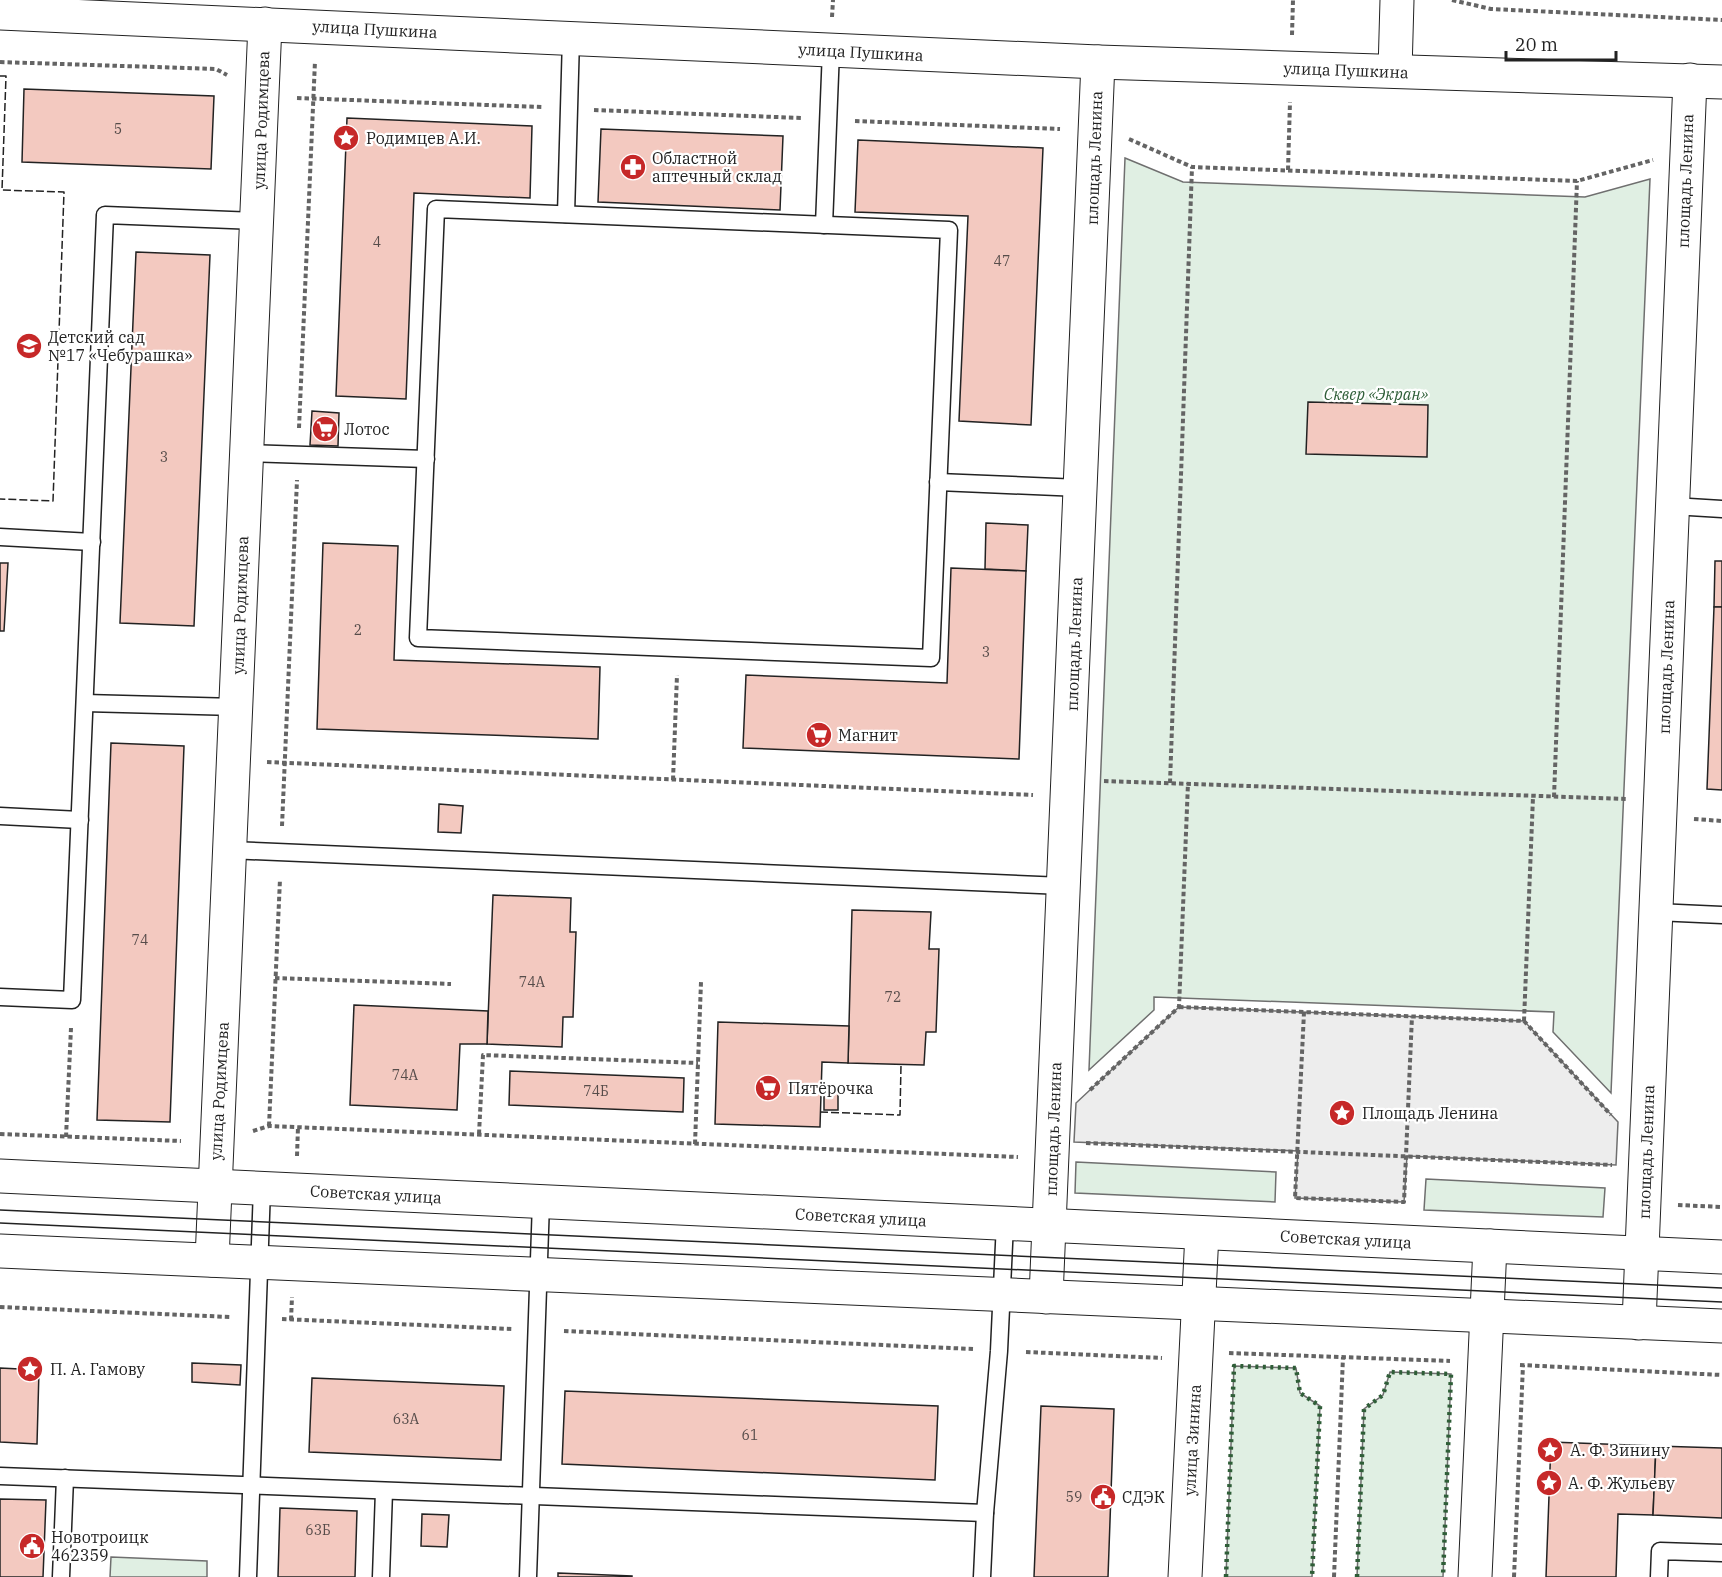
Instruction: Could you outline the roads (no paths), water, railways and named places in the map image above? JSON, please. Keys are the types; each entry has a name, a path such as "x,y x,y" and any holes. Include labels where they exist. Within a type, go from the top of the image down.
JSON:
{"street":[{"path":"1395,71 1397,0"},
{"name":"улица Пушкина","path":"0,13 1098,62 1722,82"},
{"name":"улица Родимцева","path":"212,1260 266,24"},
{"name":"площадь Ленина","path":"1046,1297 1049,1225 1063,1150 1063,886 1098,62"},
{"name":"площадь Ленина","path":"1639,1323 1690,80"},
{"name":"Советская улица","path":"0,1176 1722,1257"},
{"name":"улица Зинина","path":"1185,1577 1202,1233"},
{"path":"1475,1577 1490,1246"},
{"path":"0,1251 1722,1326"}],"lane":[{"path":"566,214 571,38"},
{"path":"824,225 831,50"},
{"path":"436,209 566,214 949,230 931,658 418,638 436,209"},
{"path":"0,997 72,1000 105,215 257,221"},
{"path":"247,453 426,459"},
{"path":"938,482 1080,488"},
{"path":"1672,506 1722,509"},
{"path":"0,537 92,542"},
{"path":"85,703 236,707"},
{"path":"0,816 80,820"},
{"path":"230,850 1063,886"},
{"path":"1656,912 1722,915"},
{"path":"249,1577 262,1188"},
{"path":"528,1577 541,1202"},
{"path":"982,1577 985,1513 999,1351 1005,1223"},
{"path":"0,1476 985,1513"},
{"path":"61,1577 65,1478"},
{"path":"381,1577 384,1491"},
{"path":"1659,1577 1660,1551 1722,1553"}],"tram line":[{"path":"0,1210 1722,1288"},
{"path":"0,1223 1722,1302"}],"place":[{"name":"Родимцев А.И.","path":"346,138"},
{"name":"Областной аптечный склад","path":"633,167"},
{"name":"Детский сад №17 «Чебурашка»","path":"29,346"},
{"name":"Лотос","path":"325,429"},
{"name":"Магнит","path":"819,735"},
{"name":"Пятёрочка","path":"768,1088"},
{"name":"Площадь Ленина","path":"1342,1113"},
{"name":"П. А. Гамову","path":"30,1369"},
{"name":"А. Ф. Зинину","path":"1550,1450"},
{"name":"А. Ф. Жульеву","path":"1549,1483"},
{"name":"СДЭК","path":"1103,1497"},
{"name":"Новотроицк 462359","path":"32,1546"}],"park label":[{"name":"Сквер «Экран»","path":"1376,394"}]}
